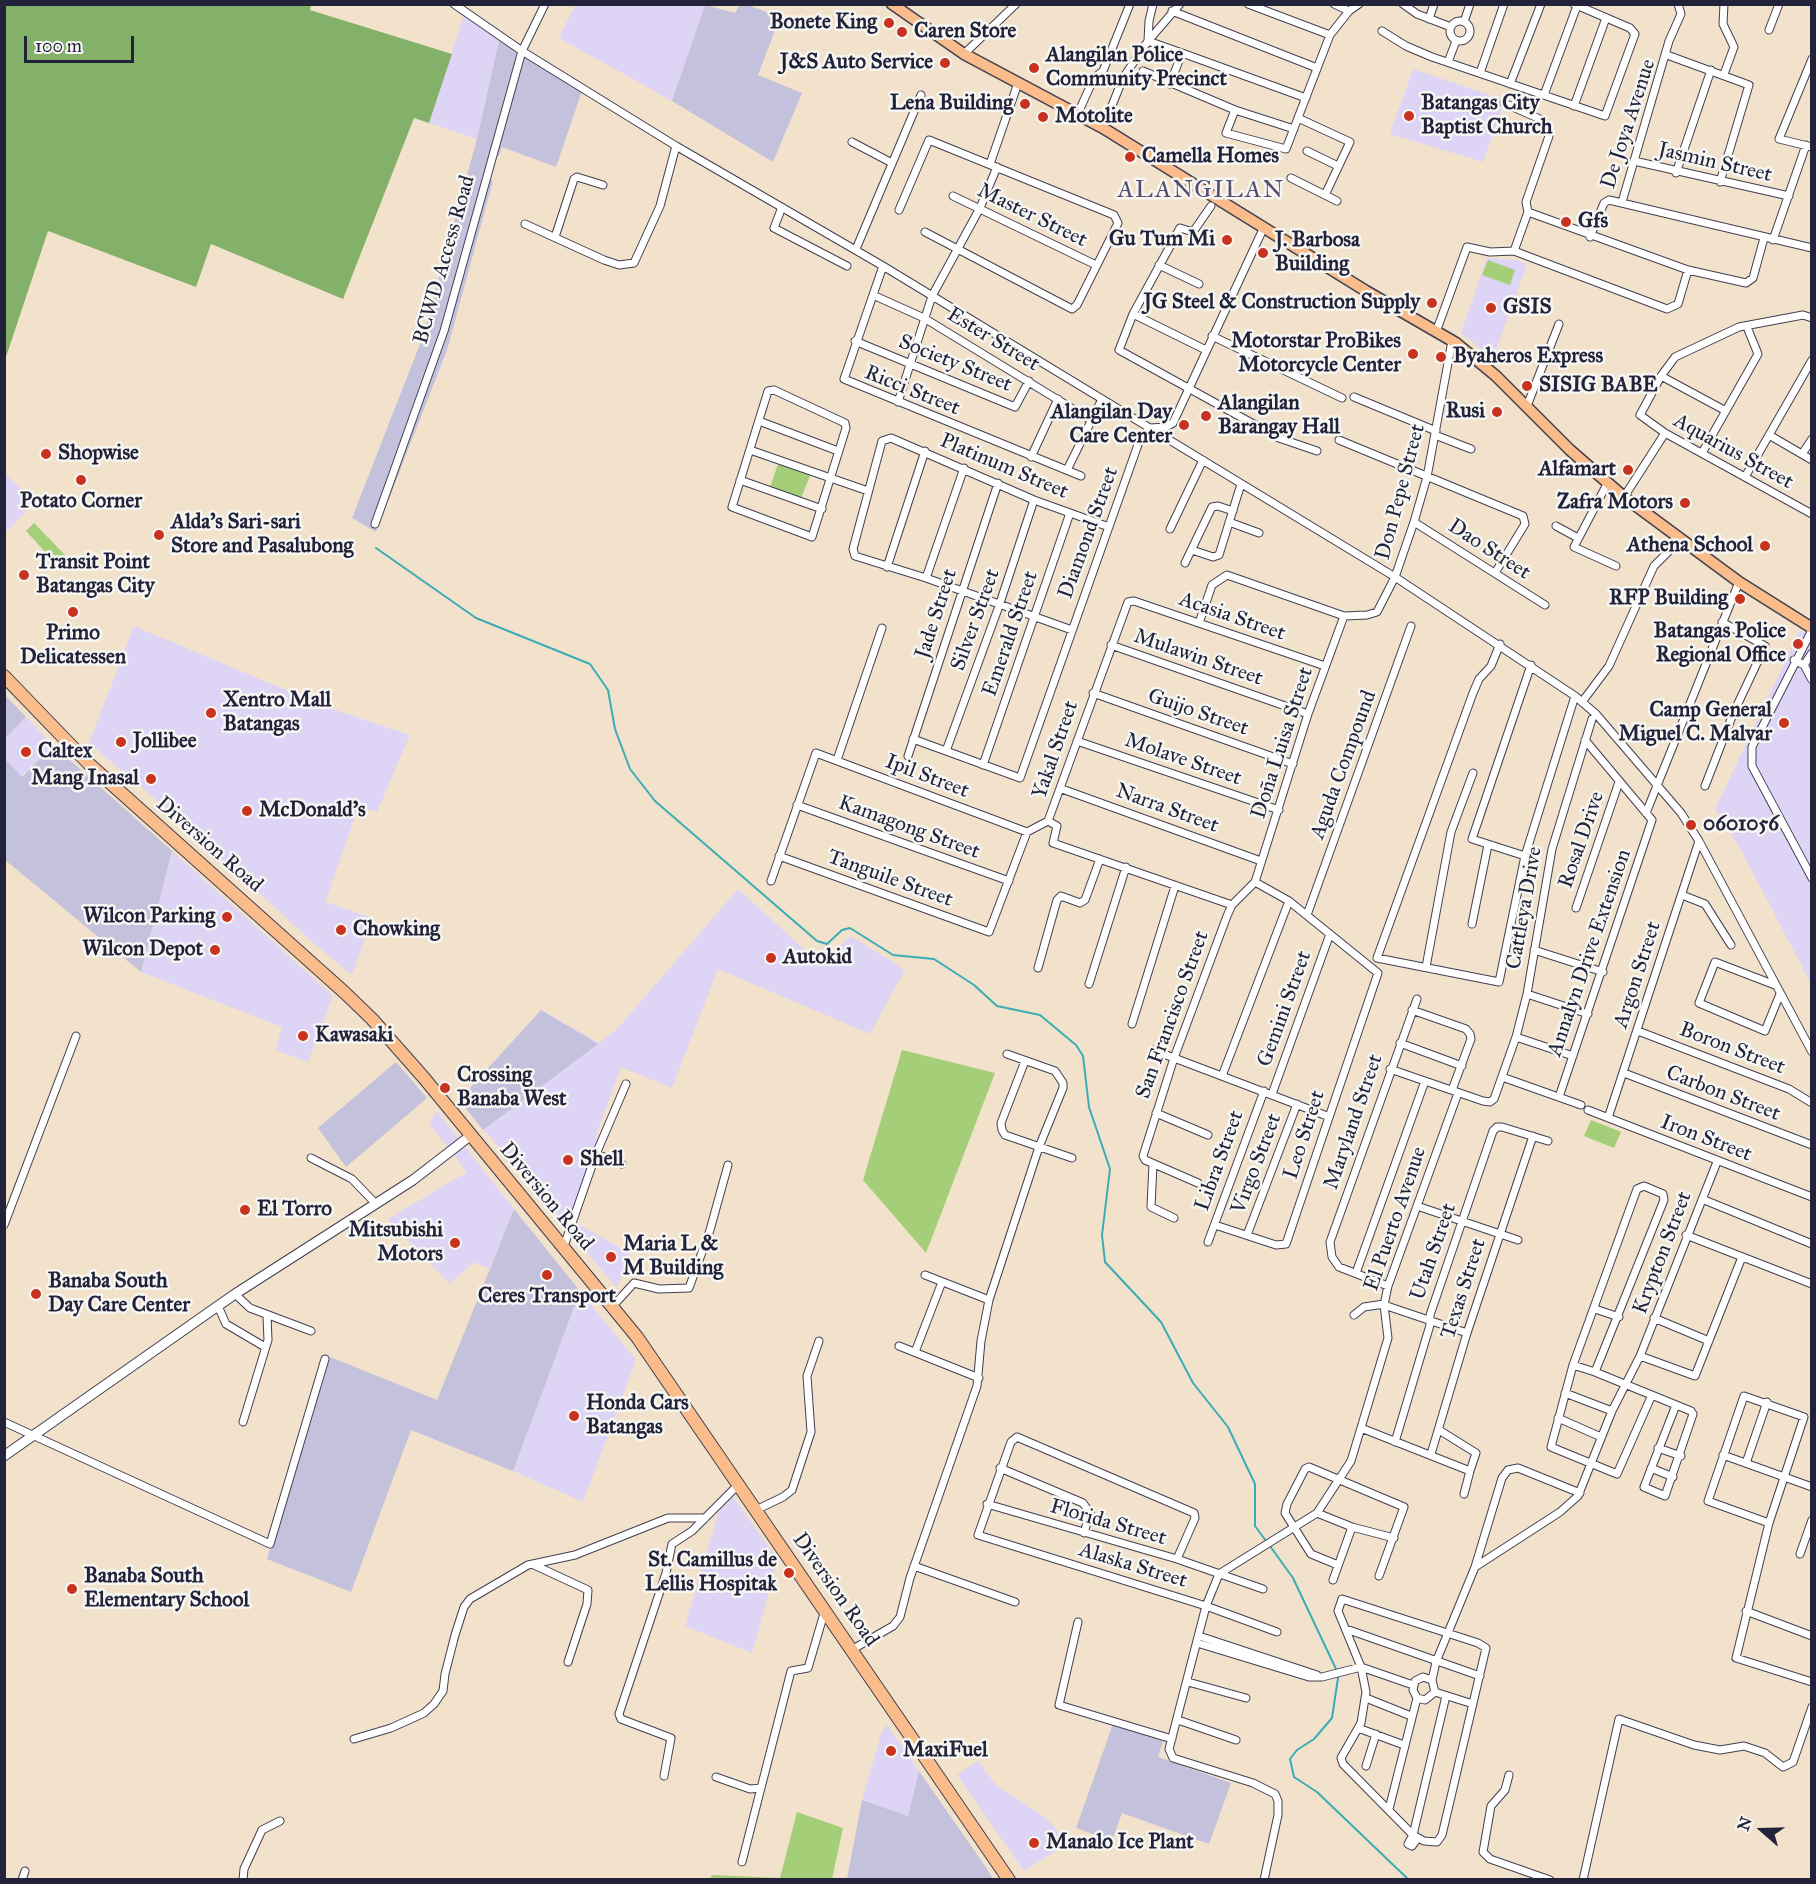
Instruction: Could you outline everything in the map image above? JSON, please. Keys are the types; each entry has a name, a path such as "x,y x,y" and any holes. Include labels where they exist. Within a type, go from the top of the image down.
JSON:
{"highway":[{"name":"Diversion Road","path":"4,676 88,763 372,1019 424,1078 637,1337 853,1649 1009,1880"}],"main road":[{"path":"892,4 964,54 1078,113 1214,202 1264,227 1452,341 1485,366 1607,484 1739,582 1812,629"}],"street":[{"path":"454,4 522,51 676,146 856,249 1395,577 1532,665 1575,696 1657,783 1699,841 1812,1053"},
{"name":"BCWD Access Road","path":"375,524 444,331 522,51 545,4"},
{"path":"964,54 1016,4"},
{"path":"1078,113 1094,78 1103,71 1130,4"},
{"path":"1148,41 1153,4"},
{"path":"1103,128 1123,78 1148,41 1180,4"},
{"path":"1248,4 1330,35"},
{"path":"1334,4 1349,11"},
{"path":"1235,110 1226,133 1286,149 1330,35 1349,11 1359,4"},
{"path":"1403,4 1429,19 1451,27"},
{"path":"1429,19 1434,4"},
{"path":"1464,22 1470,4"},
{"path":"1480,73 1504,4"},
{"path":"1510,84 1541,4"},
{"path":"1667,55 1669,41 1681,14 1678,4"},
{"path":"1724,4 1723,24 1734,47 1724,74"},
{"path":"1769,30 1779,4"},
{"path":"1383,31 1406,46 1510,84 1605,116 1635,34 1630,28 1575,5 1544,95"},
{"path":"1172,11 1317,68"},
{"path":"1574,106 1606,18"},
{"path":"1456,41 1450,33 1451,27 1455,23 1464,22"},
{"path":"1456,41 1462,41 1469,35 1470,29 1464,22"},
{"path":"1148,41 1305,98"},
{"path":"1448,62 1456,41"},
{"path":"1170,84 1182,53"},
{"name":"De Joya Avenue","path":"1590,237 1604,203 1609,200 1622,202 1667,55 1749,85 1720,182"},
{"path":"1773,240 1809,146 1779,139 1812,59"},
{"path":"1676,173 1711,70"},
{"path":"1143,71 1235,110 1294,129"},
{"path":"898,402 932,296 980,208 1018,83"},
{"path":"856,249 921,95"},
{"path":"1504,103 1542,120 1549,136 1527,202 1528,212 1514,251"},
{"path":"1298,118 1350,142 1325,195"},
{"path":"899,210 929,140 1118,218 1118,224 1077,305 1072,309 925,232"},
{"path":"852,142 892,163"},
{"path":"525,224 603,260 619,264 634,263 660,206 676,146"},
{"path":"1307,151 1338,166"},
{"name":"Jasmin Street","path":"1634,161 1676,173 1789,196"},
{"path":"555,237 574,179 577,177 603,185"},
{"path":"1291,178 1336,201"},
{"name":"Master Street","path":"953,196 1096,266"},
{"path":"1214,202 1193,232 1180,228 1133,314 1119,348 1121,353 1279,438 1317,451"},
{"path":"1622,202 1812,248"},
{"path":"782,207 774,228 847,266"},
{"path":"1528,212 1590,237 1688,270 1746,283 1753,278 1764,238"},
{"path":"1150,428 1166,427 1173,423 1264,227"},
{"path":"1436,332 1467,247 1491,252 1514,251 1667,309 1678,304 1688,270"},
{"path":"1159,265 1199,284"},
{"name":"Ricci Street","path":"883,266 855,341 844,379 1081,476"},
{"name":"Ester Street","path":"873,295 924,318 1091,420"},
{"path":"1133,314 1206,350"},
{"path":"1726,411 1660,376 1675,357 1739,327 1803,315 1812,318"},
{"path":"1527,406 1559,324"},
{"path":"1702,453 1758,354 1747,327"},
{"path":"1212,336 1342,398"},
{"name":"Society Street","path":"855,341 1015,407 1029,381"},
{"name":"Don Pepe Street","path":"1199,623 1212,585 1227,575 1344,616 1377,612 1395,577 1414,522 1426,477 1452,341"},
{"path":"1745,477 1812,360"},
{"name":"Aquarius Street","path":"1660,376 1640,416 1665,433 1812,514"},
{"path":"771,390 845,423 822,509 812,537 732,507 759,421 771,390"},
{"path":"1354,397 1471,449"},
{"path":"1031,457 1058,399"},
{"path":"1067,470 1102,399"},
{"path":"759,421 838,451"},
{"name":"Diamond Street","path":"983,765 1020,778 1140,439 1150,428"},
{"path":"1624,497 1665,433"},
{"path":"1769,435 1812,459"},
{"name":"Platinum Street","path":"868,491 882,441 886,438 925,451 1034,500 1109,527"},
{"path":"1803,454 1812,439"},
{"path":"1340,440 1523,516 1525,519 1523,528 1495,573"},
{"path":"750,450 830,480 868,491 853,553 855,556 926,578 999,606 1072,630"},
{"path":"887,567 925,451"},
{"path":"1170,529 1203,460"},
{"path":"926,578 964,468"},
{"path":"740,480 822,509"},
{"name":"Jade Street","path":"908,756 998,483"},
{"path":"1192,550 1216,556 1241,484"},
{"path":"1607,484 1574,547 1616,566"},
{"name":"Silver Street","path":"946,751 999,606 1034,500"},
{"path":"1185,563 1212,507 1218,506 1233,511"},
{"name":"Emerald Street","path":"983,765 1070,513"},
{"path":"1229,522 1259,533"},
{"name":"Dao Street","path":"1414,522 1545,605"},
{"path":"1556,526 1578,538"},
{"path":"1582,702 1609,666 1654,566 1681,539"},
{"path":"1584,740 1646,813 1739,582"},
{"name":"Acasia Street","path":"1128,602 1134,601 1325,666"},
{"name":"Yakal Street","path":"1027,832 1048,821 1062,789 1093,693 1128,602"},
{"name":"Doña Luisa Street","path":"1255,882 1308,714 1344,616"},
{"path":"1705,786 1733,714 1765,646 1722,622"},
{"name":"Aguda Compound","path":"1307,915 1412,626"},
{"path":"837,760 882,628"},
{"path":"1812,629 1794,660 1752,747 1752,766 1812,878"},
{"path":"1500,644 1491,666 1479,679 1473,693 1377,958 1499,982 1525,856 1575,696"},
{"name":"Mulawin Street","path":"1111,645 1308,714"},
{"path":"1804,664 1812,653"},
{"path":"1794,660 1804,664 1812,680"},
{"path":"1525,856 1472,839 1532,665"},
{"name":"Guijo Street","path":"1093,693 1293,764"},
{"name":"Cattleya Drive","path":"1455,1091 1490,1102 1494,1099 1516,1037 1527,994 1552,849 1592,719"},
{"path":"913,740 983,765"},
{"name":"Molave Street","path":"1077,741 1279,810"},
{"name":"Ipil Street","path":"797,805 816,753 1027,832"},
{"path":"1426,967 1451,832 1473,773"},
{"name":"Rosal Drive","path":"1576,908 1619,782"},
{"name":"Narra Street","path":"1062,789 1261,861"},
{"path":"771,881 797,805"},
{"name":"Kamagong Street","path":"797,805 1009,882"},
{"name":"Annalyn Drive Extension","path":"1559,1096 1603,972 1652,820 1646,813"},
{"path":"1048,821 1057,826 1053,843 1232,904"},
{"path":"1009,882 1027,832"},
{"name":"Argon Street","path":"1608,1118 1699,841"},
{"path":"1472,924 1488,845"},
{"name":"Tanguile Street","path":"779,856 989,932 1009,882"},
{"path":"1038,968 1057,900 1061,896 1080,903 1085,900 1100,859"},
{"path":"1089,984 1126,867"},
{"path":"1255,882 1289,901 1330,934"},
{"name":"San Francisco Street","path":"1153,1164 1144,1160 1143,1156 1174,1058 1232,904 1255,882"},
{"path":"1132,1024 1175,886"},
{"path":"1682,895 1705,904 1731,945"},
{"path":"1222,1076 1289,901"},
{"name":"Leo Street","path":"1215,1225 1276,1245 1286,1244 1329,1121 1327,1116 1378,973 1330,934"},
{"name":"Gemini Street","path":"1272,1094 1330,934"},
{"path":"1534,950 1603,972"},
{"path":"1775,985 1715,962 1700,1003 1766,1031 1780,994"},
{"path":"1527,994 1588,1014"},
{"name":"Maryland Street","path":"1356,1273 1339,1267 1332,1257 1330,1242 1390,1069 1417,999"},
{"name":"El Puerto Avenue","path":"1219,1574 1317,1512 1351,1461 1388,1338 1384,1304 1388,1286 1455,1091 1470,1034 1466,1029 1412,1010"},
{"name":"Boron Street","path":"1638,1031 1789,1089 1812,1103"},
{"path":"4,1225 76,1036"},
{"path":"1516,1037 1573,1056"},
{"path":"1400,1043 1462,1066"},
{"path":"1153,1050 1327,1116"},
{"path":"853,1649 890,1628 900,1617 979,1378 981,1341 989,1300 1039,1147 1063,1088 1063,1083 1055,1071 1006,1054"},
{"path":"1025,1061 1001,1124 1002,1130 1005,1135 1072,1158"},
{"path":"1390,1069 1455,1091"},
{"name":"Carbon Street","path":"1623,1073 1812,1145"},
{"path":"1502,1077 1581,1105"},
{"path":"1388,1286 1356,1273 1425,1081"},
{"path":"563,1248 596,1154 626,1084"},
{"name":"Libra Street","path":"1208,1242 1263,1091"},
{"name":"Virgo Street","path":"1247,1235 1297,1104"},
{"name":"Iron Street","path":"1588,1110 1716,1162 1812,1197"},
{"path":"1156,1113 1208,1135"},
{"name":"Utah Street","path":"1395,1442 1430,1320 1462,1221 1497,1127 1548,1140"},
{"path":"4,1456 235,1294 376,1203 470,1136"},
{"name":"Texas Street","path":"1431,1454 1467,1333 1533,1136"},
{"path":"596,1154 622,1164"},
{"path":"311,1158 336,1169 358,1183 376,1203"},
{"name":"Krypton Street","path":"1580,1493 1601,1437 1640,1356 1716,1162"},
{"path":"1174,1218 1151,1207 1153,1164 1198,1183"},
{"path":"612,1307 634,1283 659,1289 689,1287 710,1230 728,1165"},
{"path":"1595,1372 1664,1200 1663,1194 1644,1185 1637,1189 1573,1365 1551,1447 1612,1473 1620,1471 1651,1396"},
{"path":"1702,1198 1812,1244"},
{"path":"1417,1206 1518,1240"},
{"path":"1686,1235 1812,1284"},
{"path":"1640,1356 1695,1376 1742,1257"},
{"path":"925,1275 989,1300"},
{"path":"915,1352 942,1282"},
{"path":"235,1294 250,1308 311,1332"},
{"path":"1354,1316 1364,1307 1384,1304 1467,1333"},
{"path":"218,1306 226,1324 265,1347"},
{"path":"1595,1308 1619,1317"},
{"path":"243,1422 269,1334 267,1316"},
{"path":"1654,1318 1709,1341"},
{"path":"756,1510 792,1490 811,1432 807,1376 819,1341"},
{"path":"899,1346 979,1378"},
{"path":"4,1422 37,1435 270,1544 325,1359"},
{"path":"1573,1365 1676,1405 1693,1414 1667,1495 1644,1487 1676,1405"},
{"path":"1565,1393 1612,1412"},
{"path":"1769,1523 1708,1501 1742,1399 1748,1396 1804,1417 1769,1523 1736,1658 1812,1682"},
{"path":"1746,1463 1767,1402"},
{"path":"1558,1418 1601,1437"},
{"path":"1361,1428 1470,1471"},
{"path":"1438,1430 1476,1453 1464,1494"},
{"path":"987,1503 1011,1442 1017,1437 1194,1513 1195,1518 1177,1560"},
{"path":"1658,1448 1681,1456"},
{"path":"1723,1455 1812,1487"},
{"path":"1338,1565 1314,1556 1293,1528 1285,1508 1305,1469 1314,1467 1404,1507 1379,1576"},
{"path":"1000,1468 1083,1503 1090,1513 1084,1533"},
{"path":"1435,1692 1432,1680 1436,1662 1475,1567 1503,1478 1508,1470 1518,1468 1580,1493 1560,1512 1475,1567"},
{"path":"1651,1468 1673,1477"},
{"path":"664,1776 671,1738 621,1719 619,1714 666,1573 672,1544 705,1518 738,1485"},
{"name":"Florida Street","path":"987,1503 1177,1560 1263,1589"},
{"name":"Alaska Street","path":"987,1503 978,1535 1206,1606 1277,1632"},
{"path":"1317,1512 1352,1527 1394,1538"},
{"path":"354,1739 391,1728 424,1713 434,1704 443,1691 445,1674 464,1607 470,1599 528,1565 575,1555 668,1518 705,1518"},
{"path":"1800,1554 1808,1545 1812,1520"},
{"path":"1334,1580 1352,1527"},
{"path":"534,1565 588,1590 587,1604 568,1662"},
{"path":"915,1566 1015,1602"},
{"path":"1219,1574 1206,1606 1169,1749 1173,1758 1253,1783 1275,1794 1278,1815 1264,1880"},
{"path":"1342,1599 1484,1646 1486,1652 1440,1839 1432,1843 1416,1837 1343,1764 1341,1758 1358,1728 1366,1698 1361,1667 1346,1629 1338,1606 1342,1599"},
{"path":"742,1862 791,1671 808,1668 825,1610"},
{"path":"1746,1611 1812,1636"},
{"path":"1078,1622 1059,1705 1172,1739"},
{"path":"1346,1629 1480,1676"},
{"path":"1198,1640 1298,1674 1322,1677 1361,1667 1413,1685"},
{"path":"1413,1685 1419,1678 1432,1680"},
{"path":"1188,1682 1246,1698"},
{"path":"1389,1809 1417,1698 1413,1685"},
{"path":"1435,1692 1473,1704"},
{"path":"1417,1698 1425,1700 1435,1692"},
{"path":"1416,1837 1446,1696"},
{"path":"1366,1698 1411,1716"},
{"path":"1583,1880 1619,1719 1694,1745 1720,1750 1732,1746 1743,1746 1764,1753 1783,1767 1792,1762 1812,1707"},
{"path":"1178,1720 1236,1740"},
{"path":"1358,1728 1404,1745"},
{"path":"1366,1766 1376,1734"},
{"path":"1509,1775 1507,1787 1491,1806 1483,1852 1490,1859 1550,1880"},
{"path":"716,1778 750,1789 761,1788"},
{"path":"243,1880 244,1869 262,1830 280,1821"},
{"path":"21,1880 25,1871"}],"shaded area":[{"path":"575,5 705,5 672,101 559,38"},
{"path":"705,5 735,13 740,5 748,5 780,17 758,75 802,93 773,162 672,101"},
{"path":"464,15 499,41 477,139 429,123"},
{"path":"499,41 582,91 556,167 502,147 499,156 496,156 489,180 493,181 447,350 376,532 352,518 422,339 477,139"},
{"path":"1413,69 1505,100 1483,162 1390,134"},
{"name":"GSIS","path":"1487,258 1516,260 1527,264 1493,358 1461,333"},
{"path":"5,473 35,503 5,532"},
{"path":"134,626 324,706 410,735 377,812 359,806 325,902 372,918 352,975 311,941 172,813 89,743"},
{"name":"Camp General Miguel C. Malvar","path":"1800,630 1812,636 1811,984 1742,852 1715,809"},
{"path":"5,695 26,717 5,739"},
{"name":"Caltex","path":"26,717 53,745 21,777 5,759 5,739"},
{"path":"53,745 172,851 141,972 5,860 5,759 22,777"},
{"name":"Wilcon Depot","path":"172,851 333,996 308,1062 275,1050 282,1027 141,972"},
{"path":"738,889 819,963 851,936 905,970 870,1034 718,969 672,1088 621,1067 595,1138 600,1140 573,1221 629,1253 617,1288 459,1100 541,1010 599,1043 617,1029"},
{"path":"541,1010 598,1044 483,1130 459,1100"},
{"path":"396,1062 427,1098 346,1167 318,1128"},
{"name":"Mitsubishi Motors","path":"437,1111 514,1209 489,1269 474,1262 450,1284 388,1219 467,1172 429,1123"},
{"name":"Ceres Transport","path":"514,1209 580,1291 513,1471 411,1430 351,1592 267,1559 330,1357 437,1400"},
{"name":"Honda Cars Batangas","path":"580,1291 636,1360 583,1502 513,1471"},
{"path":"726,1487 778,1560 752,1653 685,1626"},
{"path":"1113,1724 1163,1741 1158,1757 1231,1783 1209,1844 1122,1813 1112,1841 1076,1828"},
{"name":"MaxiFuel","path":"887,1725 919,1771 908,1816 862,1800 882,1731"},
{"path":"978,1761 996,1785 1046,1818 1068,1843 1024,1871 957,1775"},
{"path":"919,1771 993,1879 847,1879 862,1800 908,1816"}],"green space":[{"path":"5,4 311,5 310,10 452,54 429,123 414,118 343,299 211,244 196,287 48,231 5,360"},
{"path":"1488,260 1515,270 1510,285 1482,275"},
{"path":"779,461 811,473 800,501 769,490"},
{"path":"34,523 66,556 66,561 59,567 26,531"},
{"path":"902,1050 995,1073 926,1253 863,1180"},
{"path":"1591,1120 1621,1132 1614,1148 1584,1136"},
{"path":"797,1812 843,1828 832,1879 710,1879 712,1875 780,1878"}],"waterway":[{"path":"376,548 476,618 590,664 608,690 615,729 630,769 655,801 817,941 827,944 842,930 850,928 893,955 934,959 974,985 997,1006 1040,1015 1076,1045 1083,1056 1089,1107 1110,1169 1102,1235 1105,1262 1161,1322 1193,1383 1228,1427 1255,1484 1255,1526 1266,1541"},
{"path":"1270,1546 1293,1578 1336,1669"},
{"path":"1338,1678 1332,1718 1314,1739 1297,1750 1290,1759 1294,1777 1317,1792 1409,1880"}],"place":[{"name":"Bonete King","path":"889,23"},
{"name":"Caren Store","path":"902,32"},
{"name":"J&S Auto Service","path":"945,63"},
{"name":"Alangilan Police Community Precinct","path":"1034,68"},
{"name":"Lena Building","path":"1025,104"},
{"name":"Batangas City Baptist Church","path":"1409,116"},
{"name":"Motolite","path":"1043,117"},
{"name":"Camella Homes","path":"1130,157"},
{"name":"Gfs","path":"1566,222"},
{"name":"Gu Tum Mi","path":"1227,240"},
{"name":"J. Barbosa Building","path":"1263,253"},
{"name":"JG Steel & Construction Supply","path":"1432,303"},
{"name":"GSIS","path":"1491,308"},
{"name":"Motorstar ProBikes Motorcycle Center","path":"1413,354"},
{"name":"Byaheros Express","path":"1441,357"},
{"name":"SISIG BABE","path":"1527,386"},
{"name":"Rusi","path":"1497,412"},
{"name":"Alangilan Barangay Hall","path":"1206,416"},
{"name":"Alangilan Day Care Center","path":"1184,425"},
{"name":"Shopwise","path":"46,454"},
{"name":"Alfamart","path":"1628,470"},
{"name":"Potato Corner","path":"81,480"},
{"name":"Zafra Motors","path":"1685,503"},
{"name":"Alda's Sari-sari Store and Pasalubong","path":"159,535"},
{"name":"Athena School","path":"1765,546"},
{"name":"Transit Point Batangas City","path":"24,575"},
{"name":"RFP Building","path":"1740,599"},
{"name":"Primo Delicatessen","path":"73,612"},
{"name":"Batangas Police Regional Office","path":"1798,644"},
{"name":"Xentro Mall Batangas","path":"211,713"},
{"name":"Camp General Miguel C. Malvar","path":"1784,723"},
{"name":"Jollibee","path":"121,742"},
{"name":"Caltex","path":"26,752"},
{"name":"Mang Inasal","path":"151,779"},
{"name":"McDonald's","path":"247,811"},
{"name":"0601056","path":"1691,825"},
{"name":"Wilcon Parking","path":"227,917"},
{"name":"Chowking","path":"341,930"},
{"name":"Wilcon Depot","path":"215,950"},
{"name":"Autokid","path":"771,958"},
{"name":"Kawasaki","path":"303,1036"},
{"name":"Crossing Banaba West","path":"445,1088"},
{"name":"Shell","path":"568,1160"},
{"name":"El Torro","path":"245,1210"},
{"name":"Mitsubishi Motors","path":"455,1243"},
{"name":"Maria L & M Building","path":"611,1257"},
{"name":"Ceres Transport","path":"547,1275"},
{"name":"Banaba South Day Care Center","path":"36,1294"},
{"name":"Honda Cars Batangas","path":"574,1416"},
{"name":"St. Camillus de Lellis Hospitak","path":"789,1573"},
{"name":"Banaba South Elementary School","path":"72,1589"},
{"name":"MaxiFuel","path":"891,1751"},
{"name":"Manalo Ice Plant","path":"1034,1843"}],"district":[{"name":"ALANGILAN","path":"1201,191"}]}
